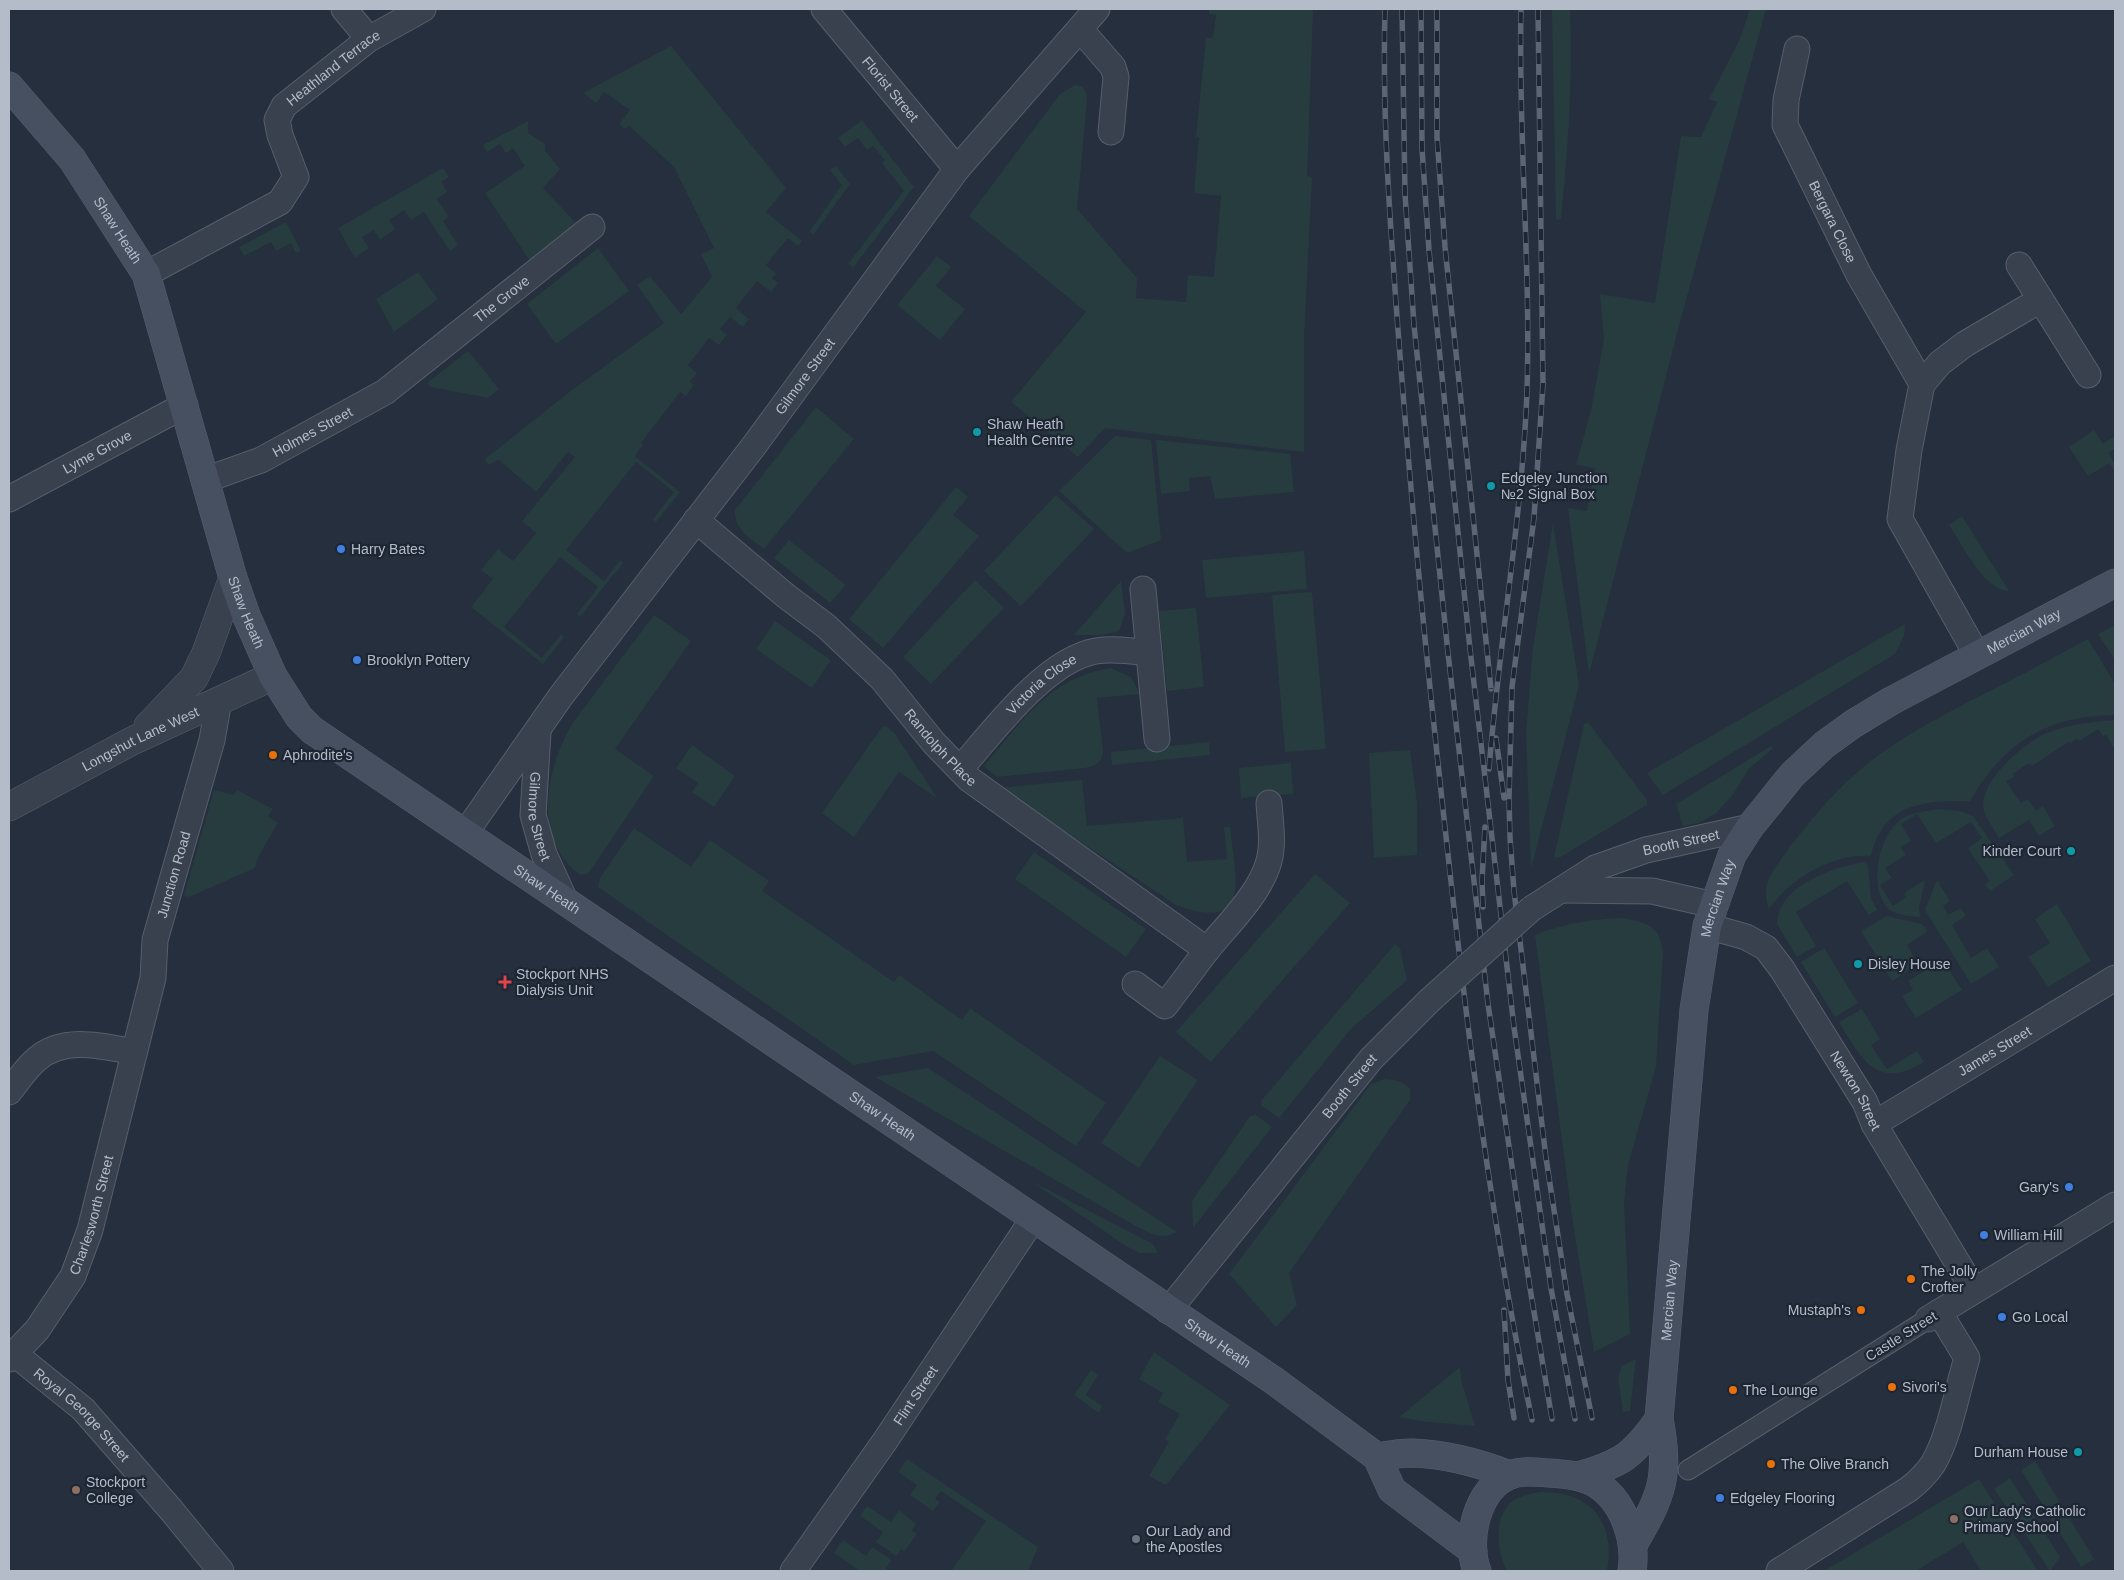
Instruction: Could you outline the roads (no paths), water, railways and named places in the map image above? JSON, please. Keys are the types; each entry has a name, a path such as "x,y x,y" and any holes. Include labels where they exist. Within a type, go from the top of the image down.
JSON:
{"main road":[{"name":"Shaw Heath","path":"9,86 72,159 146,274 233,578 246,615 274,676 298,717 312,730 564,898 1168,1311 1267,1376 1377,1457 1392,1490 1475,1565"},
{"name":"Mercian Way","path":"1636,1560 1657,1502 1664,1476 1665,1451 1659,1419 1692,1030 1710,916 1732,854 1750,827 1792,775 1824,745 1891,701 2115,583"},
{"path":"1578,1476 1606,1468 1627,1457 1644,1440 1659,1419"},
{"path":"1377,1457 1411,1453 1436,1456 1485,1465 1510,1475"},
{"path":"1475,1565 1473,1528 1477,1513 1490,1491 1510,1475 1526,1472 1578,1476 1593,1482 1610,1495 1622,1511 1636,1560"}],"street":[{"path":"344,9 369,39"},
{"name":"Heathland Terrace","path":"146,274 280,202 296,177 280,135 277,120 284,106 369,39 423,9"},
{"name":"Florist Street","path":"824,9 957,169"},
{"name":"Gilmore Street","path":"466,832 538,732 567,688 753,447 957,169 1097,9"},
{"path":"1080,29 1113,67 1116,77 1111,132"},
{"name":"Bergara Close","path":"1797,49 1786,100 1785,125 1859,275 1922,384"},
{"name":"The Grove","path":"412,372 592,227"},
{"path":"2019,265 2088,375"},
{"path":"1977,656 1900,519 1909,450 1922,384 1940,362 1965,344 2040,300"},
{"name":"Holmes Street","path":"205,480 261,460 385,392 412,372"},
{"name":"Lyme Grove","path":"9,499 185,405"},
{"name":"Randolph Place","path":"696,520 832,632 882,679 934,743 975,783 1208,950"},
{"path":"132,741 194,678 206,653 233,578"},
{"path":"1143,589 1157,740"},
{"name":"Victoria Close","path":"960,769 1033,687 1071,659 1096,651 1120,650 1149,653"},
{"name":"Longshut Lane West","path":"9,807 132,741 274,676"},
{"name":"Junction Road","path":"134,1052 153,978 155,940 212,740 219,700"},
{"name":"Gilmore Street","path":"538,732 533,815 544,854 564,898"},
{"path":"1134,984 1165,1006 1249,897 1269,861 1271,833 1269,803"},
{"name":"Booth Street","path":"1168,1311 1371,1059 1429,1001 1530,910 1595,868 1669,844 1750,827"},
{"path":"1561,890 1652,891 1710,916"},
{"name":"Newton Street","path":"1710,916 1766,948 1782,969 1865,1102 1874,1124 1974,1290"},
{"name":"James Street","path":"1874,1124 2115,978"},
{"path":"9,1092 37,1059 64,1046 76,1044 134,1052"},
{"name":"Charlesworth Street","path":"12,1357 37,1330 73,1276 90,1230 134,1052"},
{"name":"Castle Street","path":"1688,1470 1974,1290 2115,1205"},
{"name":"Flint Street","path":"793,1571 885,1442 1033,1219"},
{"path":"1779,1571 1909,1489 1922,1478 1933,1463 1944,1436 1967,1358 1933,1316"},
{"name":"Royal George Street","path":"12,1357 83,1408 172,1510 220,1571"}],"railway":[{"path":"1385,9 1387,170 1392,250 1429,678 1471,1050 1498,1236 1532,1420"},
{"path":"1402,9 1405,194 1414,325 1448,653 1488,1004 1530,1288 1552,1419"},
{"path":"1421,9 1422,148 1429,250 1470,649 1514,1027 1551,1288 1575,1419"},
{"path":"1437,9 1437,137 1445,247 1491,689"},
{"path":"1489,769 1520,486 1527,392 1528,344 1521,104 1521,9"},
{"path":"1538,9 1543,384 1534,518 1512,687 1509,798 1510,838 1514,891 1546,1158 1567,1294 1592,1418"},
{"path":"1496,738 1504,798"},
{"path":"1483,907 1482,880 1485,827"},
{"path":"1504,1310 1508,1380 1514,1418"}],"place":[{"name":"Shaw Heath Health Centre","path":"977,432"},
{"name":"Edgeley Junction №2 Signal Box","path":"1491,486"},
{"name":"Harry Bates","path":"341,549"},
{"name":"Brooklyn Pottery","path":"357,660"},
{"name":"Aphrodite's","path":"273,755"},
{"name":"Kinder Court","path":"2071,851"},
{"name":"Disley House","path":"1858,964"},
{"name":"Stockport NHS Dialysis Unit","path":"505,982"},
{"name":"Gary's","path":"2069,1187"},
{"name":"William Hill","path":"1984,1235"},
{"name":"The Jolly Crofter","path":"1911,1279"},
{"name":"Mustaph's","path":"1861,1310"},
{"name":"Go Local","path":"2002,1317"},
{"name":"Sivori's","path":"1892,1387"},
{"name":"The Lounge","path":"1733,1390"},
{"name":"Durham House","path":"2078,1452"},
{"name":"The Olive Branch","path":"1771,1464"},
{"name":"Stockport College","path":"76,1490"},
{"name":"Edgeley Flooring","path":"1720,1498"},
{"name":"Our Lady's Catholic Primary School","path":"1954,1519"},
{"name":"Our Lady and the Apostles","path":"1136,1539"}]}
